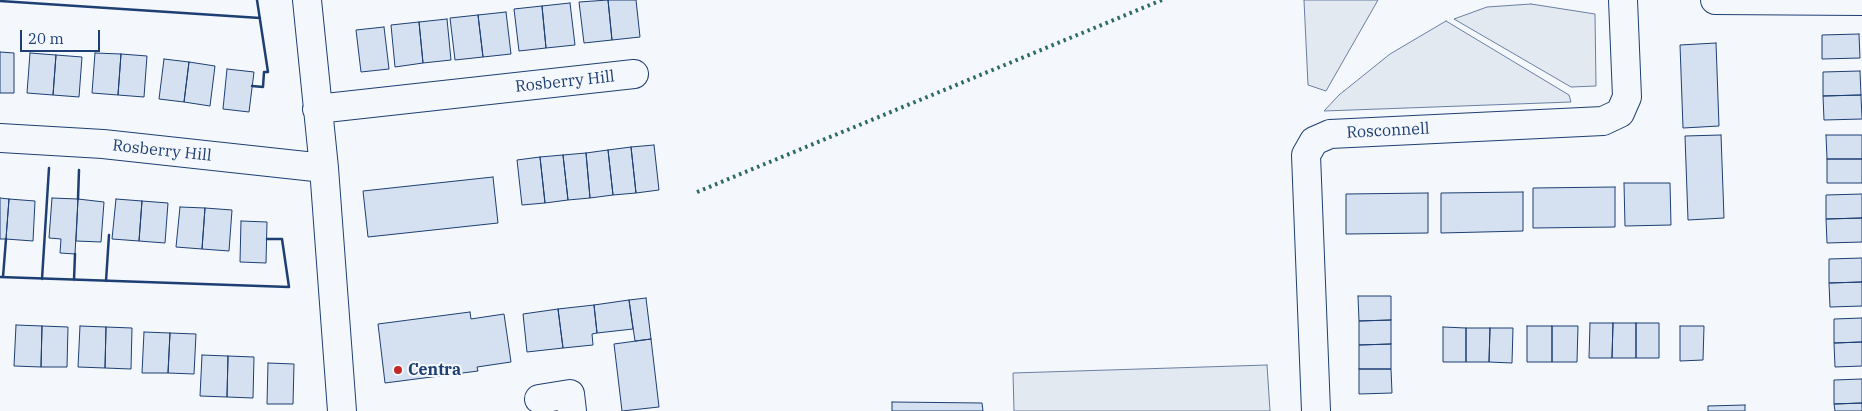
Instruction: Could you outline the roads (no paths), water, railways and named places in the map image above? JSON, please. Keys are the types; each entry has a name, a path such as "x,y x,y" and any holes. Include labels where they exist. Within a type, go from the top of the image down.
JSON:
{"street":[{"path":"307,0 324,168 342,411"},
{"name":"Rosconnell","path":"1316,411 1306,155 1314,141 1330,134 1603,121 1620,112 1627,97 1623,0"},
{"path":"1715,0 1862,1"},
{"name":"Rosberry Hill","path":"317,110 634,74"},
{"name":"Rosberry Hill","path":"0,138 103,144 324,168"},
{"path":"539,398 570,394 572,411"}],"place":[{"name":"Centra","path":"398,370"}]}
